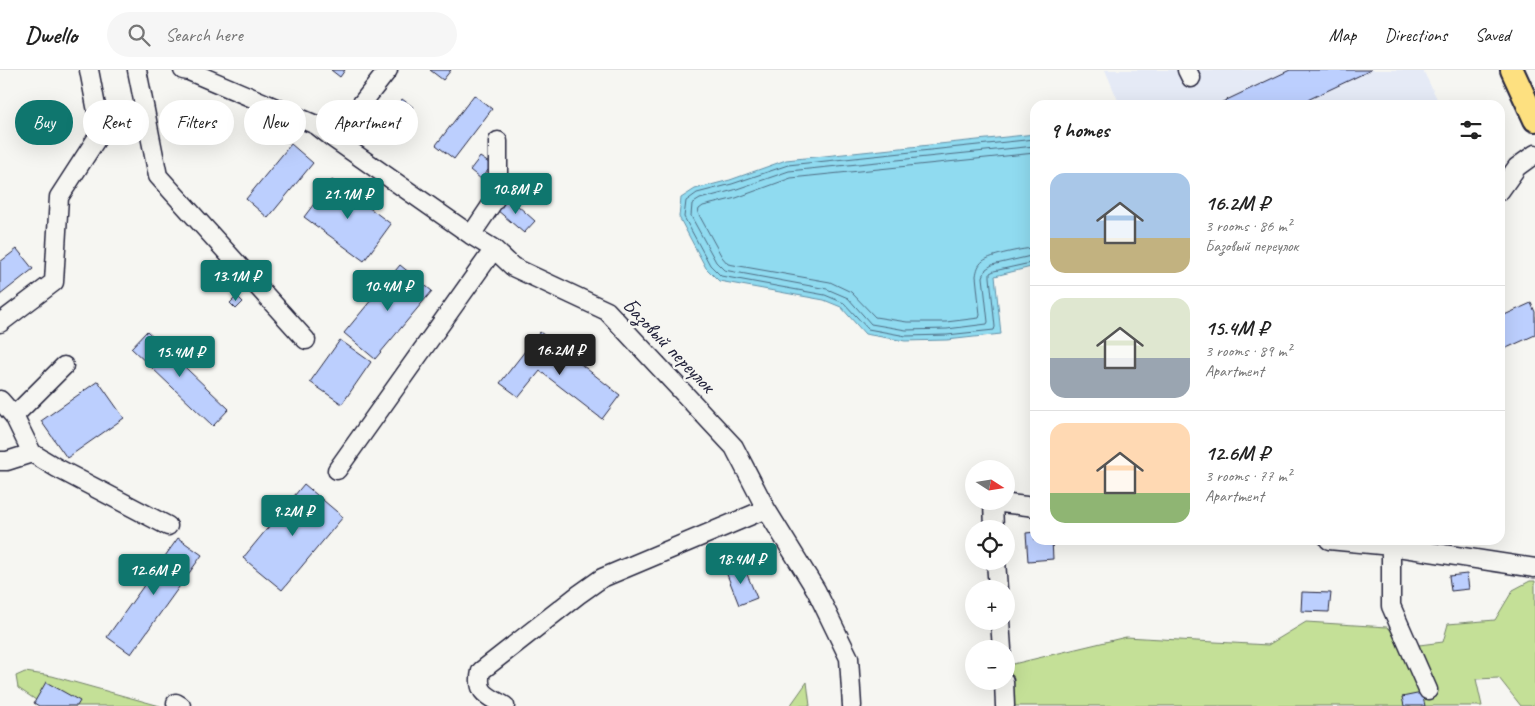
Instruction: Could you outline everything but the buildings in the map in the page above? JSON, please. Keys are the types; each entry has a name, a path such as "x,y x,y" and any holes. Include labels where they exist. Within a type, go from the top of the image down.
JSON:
{"main road":[{"path":"1512,70 1535,120"}],"street":[{"path":"0,323 54,282 59,197 100,132 89,70"},
{"path":"137,70 158,176 306,340"},
{"name":"Базовый переулок","path":"187,70 316,124"},
{"path":"365,100 388,70"},
{"path":"471,235 498,195 498,141"},
{"name":"Базовый переулок","path":"343,145 494,249 513,267 607,311 734,447 766,508 816,590 849,658 852,706"},
{"path":"1505,185 1517,167 1535,154"},
{"path":"336,470 494,249"},
{"path":"14,416 64,366"},
{"path":"0,400 14,416 32,453 168,526"},
{"path":"0,461 7,461 32,453"},
{"path":"994,520 993,502 1030,506"},
{"path":"505,706 483,693 478,683 481,671 578,595 602,578 766,508"},
{"path":"1380,545 1535,568"},
{"path":"1390,546 1391,606 1428,690"},
{"path":"1004,690 1005,706"}],"shaded area":[{"path":"1105,70 1423,70 1438,100 1118,100"}],"green space":[{"path":"1530,581 1535,581 1535,706 1521,706 1499,678 1476,679 1482,706 1012,706 1011,690 1015,690 1015,664 1126,637 1268,645 1306,622 1387,627 1411,646 1443,642 1448,624 1495,620 1513,590"},
{"path":"25,672 52,676 160,706 45,706 18,688 16,676"},
{"path":"807,682 810,706 790,706"}],"water":[{"path":"1030,135 1030,267 995,276 1001,334 947,340 905,341 865,334 841,307 824,300 719,281 706,268 679,217 681,198 695,189 730,180 786,160"}]}
